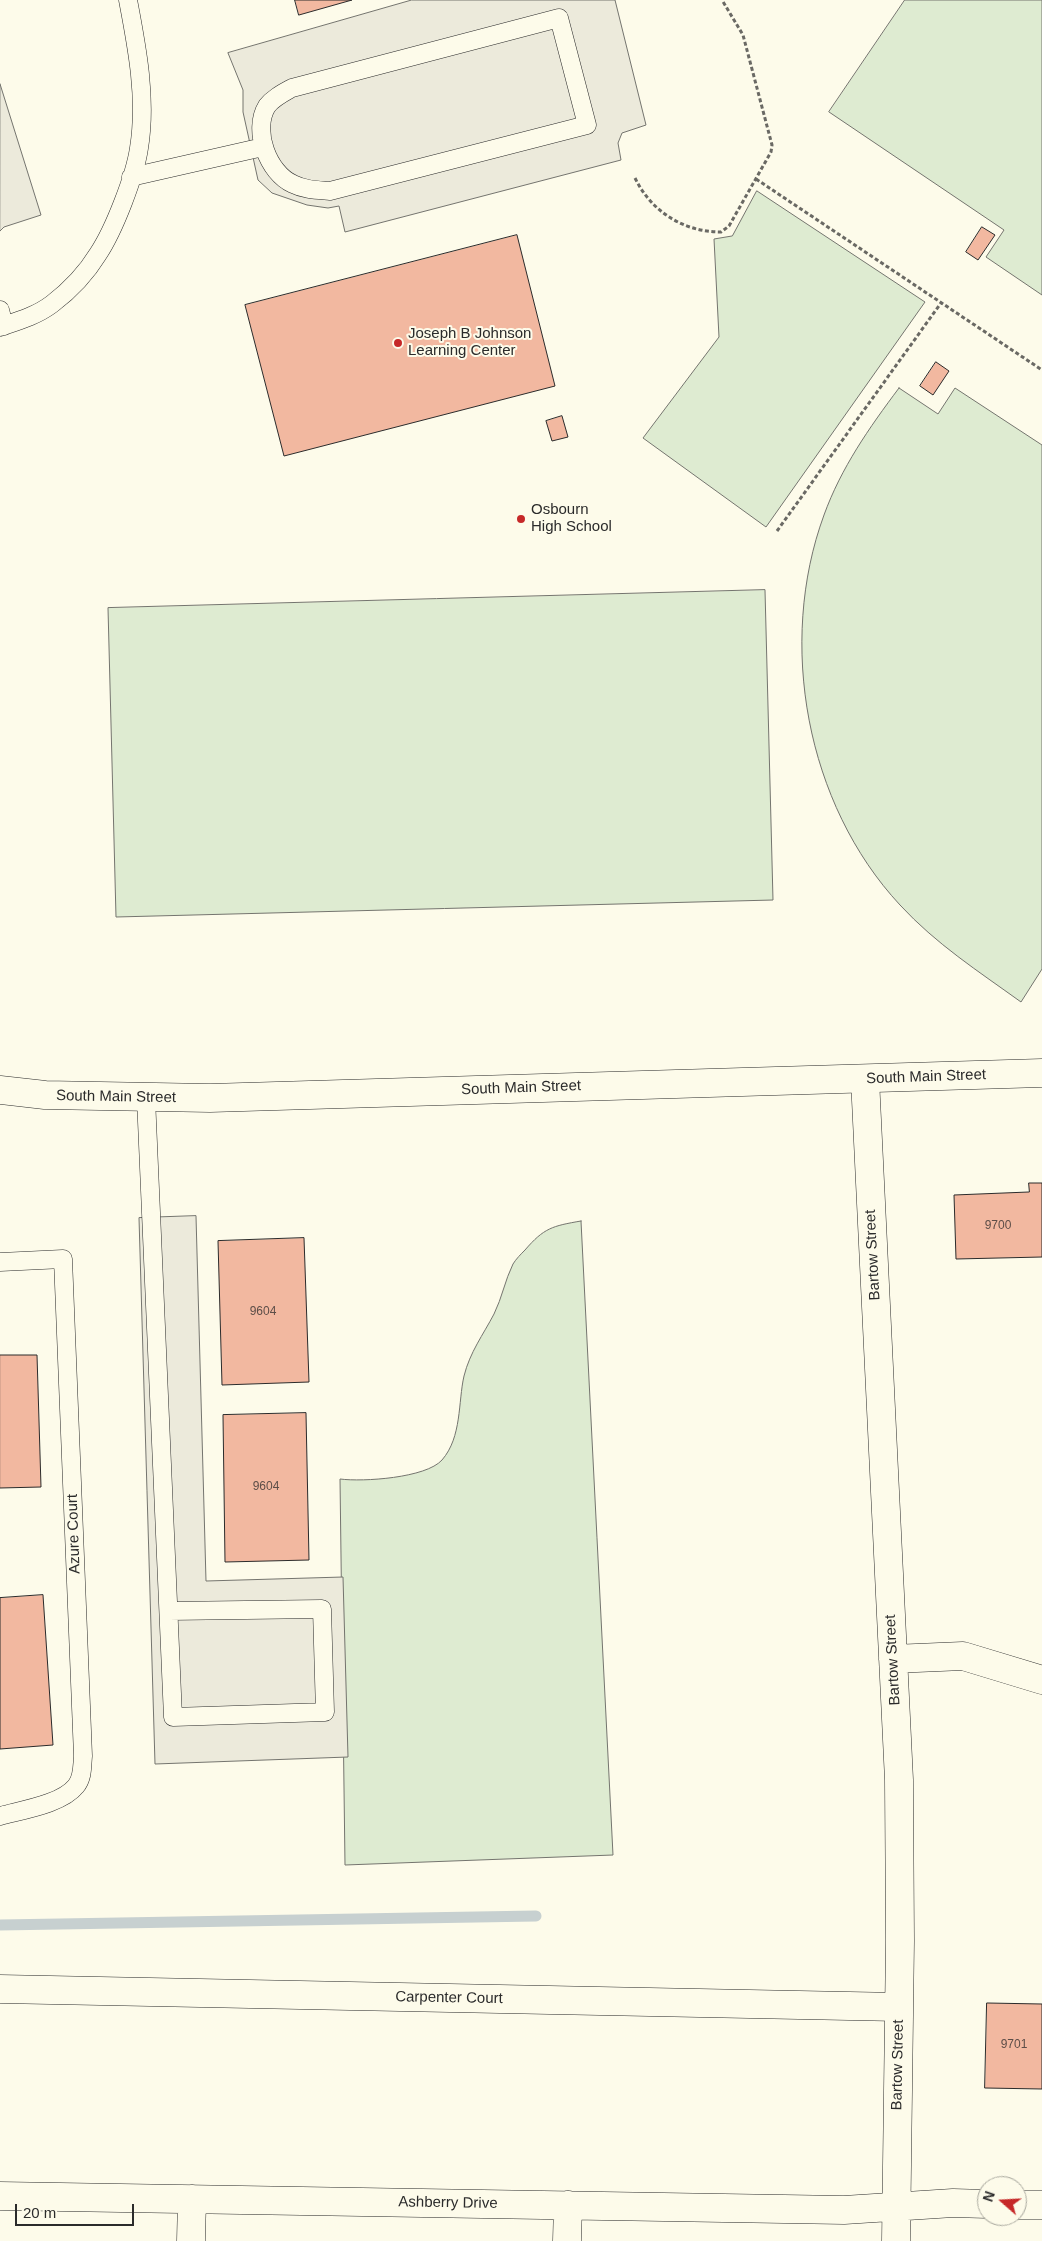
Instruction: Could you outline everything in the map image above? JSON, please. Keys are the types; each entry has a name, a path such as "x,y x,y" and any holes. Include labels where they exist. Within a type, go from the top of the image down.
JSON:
{"street":[{"name":"South Main Street","path":"0,1090 45,1095 210,1098 1042,1072"},
{"name":"Bartow Street","path":"865,1079 900,1832 896,2241"},
{"path":"893,1660 963,1656 1042,1680"},
{"name":"Carpenter Court","path":"0,1989 899,2007"},
{"name":"Ashberry Drive","path":"0,2196 844,2210 953,2203 977,2204"},
{"path":"191,2241 192,2199"},
{"path":"1027,2204 1042,2205"},
{"path":"568,2205 568,2241"}],"lane":[{"path":"1,321 30,318 52,304 72,286 99,254 117,216 132,177 139,148 142,108 137,46 128,0"},
{"path":"559,18 587,125 330,191 310,190 291,183 270,162 263,147 262,122 267,107 278,95 292,88 559,18"},
{"path":"132,177 263,147"},
{"path":"146,1098 173,1717 325,1712 322,1609 169,1611"},
{"name":"Azure Court","path":"0,1262 63,1259 83,1756 82,1772 77,1786 64,1797 0,1816"}],"path":[{"path":"635,178 644,196 670,219 694,228 718,232 724,231 729,226 771,152 772,145 743,36 722,0"},
{"path":"756,179 1042,370"},
{"path":"777,531 941,303"}],"green space":[{"path":"905,0 1042,0 1042,295 986,257 1004,230 829,112"},
{"path":"757,191 925,302 766,527 643,438 719,337 714,239 732,236"},
{"path":"899,388 938,414 955,388 1042,445 1042,969 1021,1002 928,932 900,905 868,864 842,819 822,771 809,720 803,668 803,616 810,564 824,515 847,465"},
{"path":"765,590 773,900 116,917 108,608"},
{"path":"581,1221 613,1855 345,1865 340,1479 363,1480 409,1475 434,1466 442,1460 453,1441 456,1430 462,1386 467,1367 473,1351 497,1308 513,1264 543,1232"}],"shaded area":[{"path":"412,0 615,0 646,125 622,133 618,143 621,160 345,232 339,206 328,208 307,205 272,193 258,180 243,112 243,90 228,53"},
{"path":"0,84 41,215 4,227 0,231"},
{"path":"196,1216 206,1581 343,1577 348,1757 155,1764 139,1218"}],"building":[{"path":"295,0 352,0 299,15"},
{"path":"982,227 995,235 978,260 966,252"},
{"path":"517,235 555,386 284,456 245,305"},
{"path":"936,362 949,371 933,395 920,386"},
{"path":"562,416 568,437 552,441 546,421"},
{"path":"1029,1183 1042,1183 1042,1257 956,1259 954,1195 1029,1192"},
{"path":"304,1238 309,1382 222,1385 218,1241"},
{"path":"0,1355 37,1355 41,1487 0,1488"},
{"path":"306,1413 309,1560 225,1562 223,1415"},
{"path":"43,1595 53,1745 0,1749 0,1598"},
{"path":"987,2003 1042,2004 1042,2089 985,2088"}],"waterway":[{"path":"0,1925 536,1916"}],"place":[{"name":"Joseph B Johnson Learning Center","path":"398,343"},
{"name":"Osbourn High School","path":"521,519"}]}
